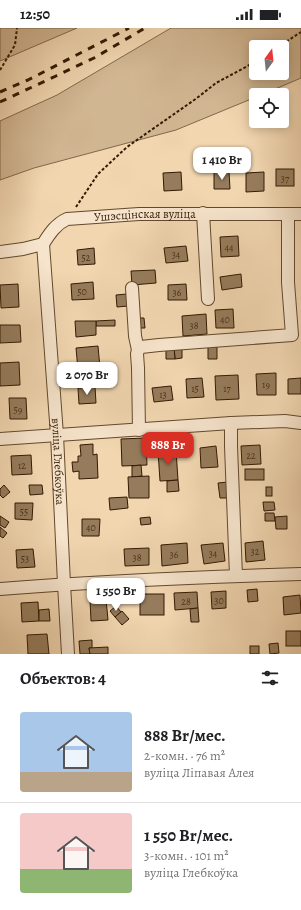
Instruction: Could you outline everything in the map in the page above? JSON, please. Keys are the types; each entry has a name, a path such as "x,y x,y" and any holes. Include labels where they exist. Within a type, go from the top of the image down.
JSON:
{"street":[{"path":"203,213 208,299"},
{"name":"Ушэсцінская вуліца","path":"67,219 139,214 301,214"},
{"path":"138,350 141,347 159,345 292,335 288,282 288,214"},
{"path":"0,252 43,244 54,228 67,219"},
{"name":"вуліца Глебкоўка","path":"43,244 57,435 68,654"},
{"path":"132,288 135,336 138,350 139,430"},
{"path":"0,438 231,423 285,421 301,423"},
{"path":"231,423 236,576"},
{"path":"0,589 64,584 301,574"}],"path":[{"path":"0,70 15,45 17,28"},
{"path":"289,40 301,32"},
{"path":"67,219 98,174 127,147 216,83 249,65"}],"shaded area":[{"path":"0,28 77,28 0,61"},
{"path":"171,28 301,28 301,78 277,88 249,88 249,100 176,130 34,168 0,180 0,121 57,95"}],"building":[{"path":"276,169 294,169 294,186 276,186"},
{"path":"181,172 182,190 164,191 163,173"},
{"path":"214,172 229,172 230,189 214,189"},
{"path":"264,172 264,191 246,192 246,173"},
{"path":"238,236 239,256 221,257 220,237"},
{"path":"186,246 188,261 166,263 164,248"},
{"path":"94,248 95,264 78,265 77,250"},
{"path":"155,270 156,283 132,285 131,271"},
{"path":"241,274 242,287 222,290 220,277"},
{"path":"93,282 94,299 72,300 71,284"},
{"path":"18,284 19,307 1,308 0,285"},
{"path":"186,284 187,300 168,300 168,285"},
{"path":"127,294 128,306 117,307 116,295"},
{"path":"233,309 234,328 216,328 215,310"},
{"path":"206,314 207,334 183,336 182,316"},
{"path":"136,318 144,318 145,328 137,328"},
{"path":"115,320 115,326 96,326 96,321"},
{"path":"75,321 96,321 96,335 76,337"},
{"path":"0,325 20,325 21,342 0,343"},
{"path":"208,345 217,346 217,359 208,359"},
{"path":"98,346 100,368 78,370 76,348"},
{"path":"182,346 182,358 175,359 174,347"},
{"path":"166,347 174,347 175,359 166,359"},
{"path":"19,362 20,385 0,386 0,363"},
{"path":"276,373 276,395 257,395 256,374"},
{"path":"238,375 239,399 216,400 215,376"},
{"path":"202,378 204,397 187,398 186,379"},
{"path":"301,378 301,394 288,394 288,379"},
{"path":"171,386 173,400 154,402 152,388"},
{"path":"95,387 96,403 79,404 78,388"},
{"path":"9,398 26,398 27,419 10,419"},
{"path":"146,438 147,465 122,466 121,439"},
{"path":"93,444 93,455 97,454 98,478 79,479 79,471 73,472 72,462 78,462 78,456 81,456 80,445"},
{"path":"260,445 261,464 242,465 241,446"},
{"path":"216,446 218,467 201,468 200,448"},
{"path":"176,450 178,480 160,481 158,451"},
{"path":"31,455 32,474 12,475 11,456"},
{"path":"141,465 142,476 132,477 132,466"},
{"path":"245,469 264,469 264,480 245,480"},
{"path":"149,476 149,498 129,498 128,477"},
{"path":"178,480 179,491 167,492 167,481"},
{"path":"228,482 229,498 220,498 218,483"},
{"path":"4,485 10,492 3,498 0,495 0,489"},
{"path":"29,485 42,485 43,494 30,495"},
{"path":"266,487 272,487 272,496 266,496"},
{"path":"127,497 128,508 110,510 109,498"},
{"path":"263,502 274,502 275,510 264,511"},
{"path":"15,503 33,503 32,520 15,519"},
{"path":"265,513 274,513 275,521 265,521"},
{"path":"0,516 9,522 5,528 0,525"},
{"path":"287,516 287,529 276,529 275,517"},
{"path":"150,517 151,524 141,525 140,518"},
{"path":"82,519 100,519 99,536 82,536"},
{"path":"0,527 7,533 3,538 0,536"},
{"path":"263,541 265,560 246,562 245,543"},
{"path":"187,543 188,563 162,566 161,545"},
{"path":"223,543 225,561 204,564 201,545"},
{"path":"149,548 149,565 125,566 124,549"},
{"path":"33,549 35,567 17,568 16,550"},
{"path":"257,589 258,601 248,602 247,590"},
{"path":"226,591 226,608 212,609 211,592"},
{"path":"197,592 198,608 175,610 174,593"},
{"path":"140,594 164,594 164,615 140,615"},
{"path":"300,595 301,613 284,615 283,597"},
{"path":"106,599 108,620 91,621 90,600"},
{"path":"38,602 39,621 22,622 21,603"},
{"path":"116,606 121,612 115,617 110,611"},
{"path":"198,608 199,622 191,622 190,609"},
{"path":"49,609 50,621 39,621 39,610"},
{"path":"122,611 129,619 122,625 115,617"},
{"path":"286,631 301,631 301,646 286,646"},
{"path":"47,634 49,654 28,654 27,635"},
{"path":"92,640 92,648 89,648 90,654 80,654 79,641"},
{"path":"278,643 279,653 270,654 269,644"},
{"path":"250,646 259,646 259,654 250,654"},
{"path":"108,647 108,654 90,654 89,648"}],"railway":[{"path":"0,92 28,80 129,28"},
{"path":"0,102 94,58 145,28"}]}
